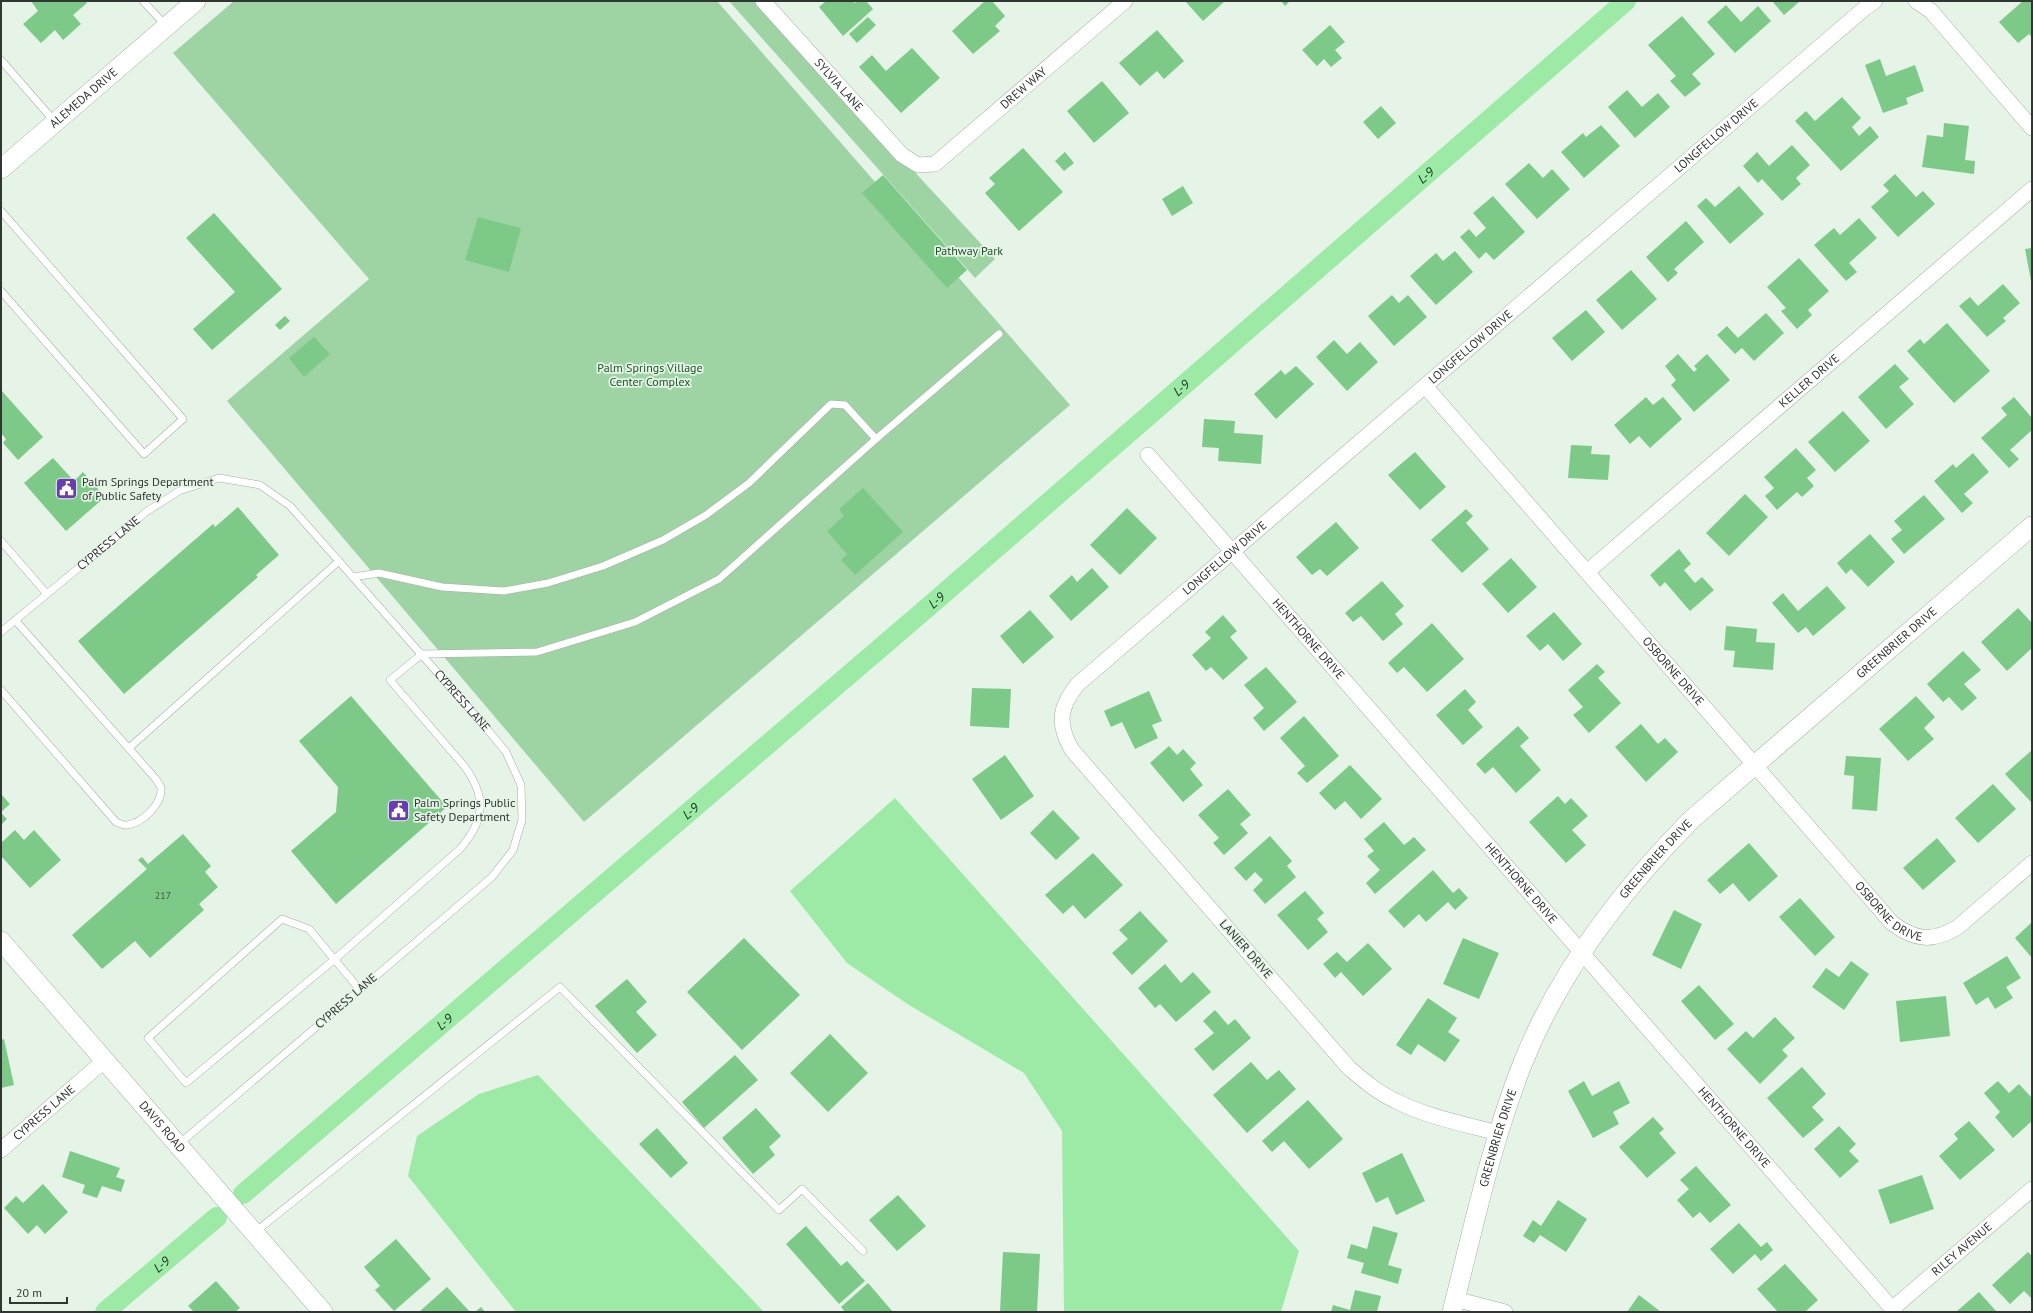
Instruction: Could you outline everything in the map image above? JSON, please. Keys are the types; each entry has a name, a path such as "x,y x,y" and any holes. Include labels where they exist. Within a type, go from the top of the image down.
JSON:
{"street":[{"name":"ALEMEDA DRIVE","path":"1,169 196,1"},
{"name":"SYLVIA LANE","path":"763,1 902,155 918,166"},
{"name":"DREW WAY","path":"918,166 935,164 1125,1"},
{"name":"LONGFELLOW DRIVE","path":"1069,695 1078,684 1864,8 1875,1"},
{"path":"1916,1 1931,11 2032,128"},
{"name":"KELLER DRIVE","path":"1587,572 2032,189"},
{"name":"OSBORNE DRIVE","path":"1425,386 1892,923 1904,932 1917,937 1932,938 1946,934 1958,926 2032,863"},
{"name":"HENTHORNE DRIVE","path":"1148,455 1893,1311"},
{"name":"GREENBRIER DRIVE","path":"1454,1306 1498,1133 1522,1064 1546,1013 1581,952 1616,902 1652,860 1691,820 2032,526"},
{"name":"LANIER DRIVE","path":"1069,695 1063,709 1062,723 1065,737 1072,750 1348,1068 1371,1086 1396,1101 1422,1113 1498,1133"},
{"name":"DAVIS ROAD","path":"1,941 254,1233 319,1311"},
{"name":"CYPRESS LANE","path":"1,1150 105,1060"},
{"name":"RILEY AVENUE","path":"1893,1311 2032,1189"},
{"path":"1454,1306 1505,1312"}],"lane":[{"path":"143,1 166,26"},
{"path":"1,60 55,122"},
{"path":"1,212 183,419 144,454 1,291"},
{"path":"360,990 335,959 309,929 282,919 148,1038 186,1083 335,959 460,849 472,835 479,818 480,800 475,782 465,767 390,680 422,654 537,652 635,622 720,579 876,439 999,334"},
{"path":"353,576 378,573 442,587 504,590 548,583 603,566 663,540 706,514 749,483 831,404 845,405 876,439"},
{"name":"CYPRESS LANE","path":"1,632 146,512 179,491 219,478 260,485 290,506 422,654 506,752 521,785 522,820 513,850 492,877 178,1145"},
{"path":"1,541 47,594"},
{"path":"129,748 339,561"},
{"path":"1,690 116,822 126,826 137,822 154,808 160,799 161,787 129,748 15,620"},
{"path":"254,1233 560,988 779,1210 802,1189 863,1251"}],"green space":[{"name":"Palm Springs Village Center Complex","path":"234,1 717,1 1070,405 584,822 227,401 369,279 173,53"},
{"name":"Pathway Park","path":"729,1 757,1 995,259 975,278"}],"shaded area":[{"path":"895,798 1299,1251 1281,1312 1064,1312 1062,1131 1024,1073 909,1005 847,963 790,891"},
{"path":"538,1075 764,1312 516,1312 408,1176 417,1136 479,1094"}],"building":[{"path":"31,1 85,1 87,3 73,15 81,24 63,40 55,30 41,43 23,24 38,11"},
{"path":"826,1 852,1 855,3 857,1 866,1 873,9 843,36 819,7"},
{"path":"985,1 992,1 1005,16 995,26 1000,31 973,54 952,31"},
{"path":"1225,1 1203,21 1186,2"},
{"path":"1281,1 1290,1 1285,6"},
{"path":"1772,1 1798,1 1799,2 1784,15"},
{"path":"2023,1 2032,1 2032,38 2029,34 2018,43 1999,22"},
{"path":"1726,5 1741,22 1758,6 1771,21 1735,53 1707,22"},
{"path":"1682,16 1715,54 1692,74 1701,84 1685,97 1670,81 1676,76 1648,45"},
{"path":"868,17 876,25 857,43 849,34"},
{"path":"1330,25 1345,42 1335,50 1342,58 1331,67 1324,59 1317,66 1302,50"},
{"path":"1157,30 1184,61 1164,79 1157,71 1140,86 1119,63"},
{"path":"912,48 940,78 901,113 859,67 872,55 886,71"},
{"path":"1880,59 1886,76 1915,65 1924,91 1906,98 1908,104 1883,113 1865,65"},
{"path":"1102,81 1129,113 1094,143 1067,111"},
{"path":"1627,90 1642,107 1658,93 1670,107 1635,138 1608,107"},
{"path":"1842,97 1861,118 1852,127 1859,136 1870,126 1879,137 1841,171 1795,121 1806,111 1815,121"},
{"path":"1381,106 1396,123 1378,139 1363,122"},
{"path":"1944,123 1969,126 1965,160 1975,161 1974,174 1922,167 1927,135 1943,137"},
{"path":"1601,125 1620,146 1584,178 1561,152 1583,133 1586,137"},
{"path":"1792,145 1810,165 1796,178 1801,184 1782,201 1762,179 1758,183 1743,166 1757,152 1769,166"},
{"path":"1023,148 1063,192 1019,231 985,193 995,184 989,178"},
{"path":"1065,152 1074,163 1064,171 1055,161"},
{"path":"1529,163 1543,178 1552,169 1570,189 1537,219 1505,184"},
{"path":"1895,174 1916,197 1923,191 1935,204 1898,237 1871,207 1889,191 1883,185"},
{"path":"883,175 967,270 947,288 862,193"},
{"path":"1183,186 1193,203 1172,216 1162,199"},
{"path":"1739,186 1764,214 1730,244 1697,206 1706,198 1715,207"},
{"path":"1493,196 1525,232 1494,260 1486,252 1479,259 1460,237 1469,229 1476,237 1486,228 1473,213"},
{"path":"214,213 282,289 212,350 193,329 235,292 186,238"},
{"path":"478,217 521,228 509,272 465,260"},
{"path":"1859,218 1877,238 1849,263 1857,272 1846,281 1814,245 1834,228 1840,235"},
{"path":"1686,221 1704,242 1674,269 1678,273 1668,282 1646,257"},
{"path":"2032,248 2032,281 2031,281 2025,249"},
{"path":"1455,251 1473,272 1436,305 1410,276 1436,253 1443,261"},
{"path":"1799,258 1829,291 1808,310 1812,315 1797,329 1781,311 1786,308 1767,287"},
{"path":"1631,270 1657,299 1622,330 1596,300"},
{"path":"2003,284 2020,303 2003,318 2006,321 1987,337 1959,306 1970,297 1978,306"},
{"path":"1392,295 1399,303 1408,295 1427,317 1394,346 1368,316"},
{"path":"1586,310 1605,332 1572,361 1552,338"},
{"path":"1766,313 1784,333 1754,361 1742,348 1735,354 1717,335 1727,326 1738,338"},
{"path":"285,316 290,321 280,330 275,325"},
{"path":"1947,323 1990,371 1954,403 1907,351 1920,339 1924,344"},
{"path":"314,337 330,354 304,377 289,358"},
{"path":"1334,340 1347,354 1360,342 1378,362 1347,391 1316,357"},
{"path":"1678,354 1694,372 1697,369 1694,366 1707,354 1730,380 1694,412 1671,385 1676,380 1665,366"},
{"path":"1895,364 1909,379 1899,387 1914,404 1886,429 1858,397"},
{"path":"1296,366 1314,384 1276,419 1254,394 1281,370 1285,375"},
{"path":"1,390 43,437 18,460 3,443 6,439 1,433"},
{"path":"1646,397 1653,405 1663,397 1682,419 1650,448 1639,436 1630,444 1614,425"},
{"path":"2014,397 2032,418 2032,430 2010,450 2019,459 2009,468 1981,438 2007,415 2001,408"},
{"path":"1843,411 1870,441 1835,472 1808,442"},
{"path":"1204,419 1235,421 1234,433 1263,435 1261,464 1218,461 1219,448 1202,447"},
{"path":"1571,445 1592,446 1591,454 1610,455 1608,480 1568,478"},
{"path":"1796,448 1816,470 1807,478 1814,486 1802,497 1797,492 1777,510 1765,496 1774,488 1764,477"},
{"path":"1415,452 1446,487 1420,510 1388,475"},
{"path":"1973,453 1989,472 1964,494 1973,503 1962,513 1934,481 1953,464 1956,468"},
{"path":"53,458 74,481 83,472 105,497 66,531 24,483"},
{"path":"863,488 903,532 855,575 841,560 847,554 827,531 844,516 839,509"},
{"path":"1745,494 1768,517 1729,556 1706,533"},
{"path":"1924,495 1945,519 1904,554 1891,539 1902,530 1894,521"},
{"path":"238,507 279,555 256,575 258,577 124,694 78,641 213,524 215,527"},
{"path":"1127,508 1157,538 1120,575 1090,545"},
{"path":"1466,509 1473,516 1466,523 1489,549 1462,573 1431,540"},
{"path":"1336,522 1359,548 1327,576 1320,569 1312,575 1296,557"},
{"path":"1870,534 1895,562 1868,587 1851,569 1846,574 1837,563"},
{"path":"1679,549 1691,564 1684,570 1695,583 1702,577 1714,590 1690,611 1665,582 1660,587 1650,575"},
{"path":"1511,558 1537,587 1508,613 1482,584"},
{"path":"1092,568 1109,587 1071,621 1049,596 1072,575 1077,582"},
{"path":"1382,581 1404,606 1395,614 1403,624 1383,641 1361,616 1353,622 1345,613"},
{"path":"1827,586 1846,608 1813,636 1806,627 1798,633 1772,603 1783,593 1798,611"},
{"path":"2018,608 2032,623 2032,648 2007,671 1981,642"},
{"path":"1030,610 1054,637 1023,664 1000,636"},
{"path":"1554,612 1582,644 1563,661 1548,644 1540,651 1526,636"},
{"path":"1223,615 1237,631 1230,637 1248,658 1223,680 1211,667 1206,671 1192,655 1211,638 1205,632"},
{"path":"1432,623 1464,659 1427,692 1404,667 1397,673 1388,663"},
{"path":"1726,626 1757,629 1756,642 1775,643 1773,670 1733,667 1735,651 1724,650"},
{"path":"1963,651 1981,670 1964,684 1977,698 1962,711 1949,697 1943,702 1927,684"},
{"path":"1597,664 1605,672 1598,678 1621,703 1589,733 1573,715 1583,707 1568,690"},
{"path":"1266,667 1297,702 1264,731 1253,718 1264,708 1244,685"},
{"path":"972,688 1011,689 1009,728 970,726"},
{"path":"1465,689 1476,702 1468,710 1483,727 1463,745 1436,715"},
{"path":"1149,691 1162,721 1152,725 1158,738 1135,749 1122,722 1111,727 1104,711"},
{"path":"351,696 447,807 336,904 291,851 336,812 338,787 299,741"},
{"path":"1916,696 1935,717 1924,728 1934,739 1908,761 1879,729"},
{"path":"1304,716 1339,756 1307,783 1297,773 1305,766 1280,738"},
{"path":"1641,724 1658,744 1665,738 1678,752 1646,782 1615,747"},
{"path":"1518,726 1529,738 1520,746 1541,770 1516,793 1493,767 1485,774 1476,764"},
{"path":"1169,746 1177,755 1183,749 1196,763 1190,769 1203,785 1183,802 1150,763"},
{"path":"2032,750 2032,801 2031,802 2005,774"},
{"path":"1005,755 1034,796 1001,820 972,779"},
{"path":"1846,756 1881,758 1877,811 1852,809 1854,776 1844,775"},
{"path":"1350,765 1382,799 1361,819 1345,801 1335,810 1319,793"},
{"path":"1993,784 2016,809 1978,843 1955,818"},
{"path":"1228,789 1251,815 1240,824 1248,833 1224,855 1213,843 1219,838 1198,815"},
{"path":"1,794 10,804 1,812"},
{"path":"1558,796 1565,804 1571,798 1588,816 1572,830 1586,845 1566,863 1529,822"},
{"path":"1053,810 1080,838 1056,860 1030,833"},
{"path":"1,813 7,819 1,825"},
{"path":"1384,822 1404,845 1414,837 1426,850 1375,894 1366,883 1380,870 1367,856 1374,851 1364,839"},
{"path":"15,830 24,840 34,830 61,860 30,888 1,856 1,843"},
{"path":"183,834 211,866 205,872 218,887 199,904 204,910 150,958 135,941 102,969 72,935 147,869 138,860 142,857 148,864"},
{"path":"1270,836 1292,861 1287,866 1296,877 1265,904 1253,890 1263,880 1255,872 1246,881 1234,868"},
{"path":"1937,838 1956,861 1923,890 1903,868"},
{"path":"1749,843 1778,876 1749,902 1733,883 1720,894 1707,880"},
{"path":"1093,853 1123,885 1085,919 1073,905 1063,914 1045,895"},
{"path":"1433,870 1453,893 1459,888 1468,898 1455,910 1448,902 1426,922 1419,914 1404,928 1388,911"},
{"path":"1305,891 1324,913 1317,919 1328,932 1308,950 1277,915"},
{"path":"1800,898 1835,937 1815,956 1779,917"},
{"path":"1674,910 1702,924 1681,969 1652,955"},
{"path":"1140,911 1168,941 1132,975 1112,953 1128,939 1119,930"},
{"path":"2032,922 2032,958 2015,938"},
{"path":"744,938 800,995 742,1050 687,992"},
{"path":"1463,938 1499,953 1479,999 1443,984"},
{"path":"1368,943 1392,969 1363,996 1341,972 1335,978 1323,964 1337,952 1347,962"},
{"path":"2007,956 2021,978 2006,987 2013,998 1995,1009 1988,997 1976,1005 1963,983"},
{"path":"1851,961 1869,974 1844,1010 1812,987 1826,968 1839,977"},
{"path":"1165,964 1181,983 1193,972 1211,992 1176,1022 1160,1004 1155,1008 1138,988"},
{"path":"627,979 647,1002 636,1012 657,1035 637,1053 595,1006"},
{"path":"1699,985 1734,1024 1715,1040 1681,1001"},
{"path":"1946,996 1950,1036 1900,1042 1896,1001"},
{"path":"1428,998 1457,1018 1448,1032 1460,1040 1445,1062 1418,1044 1411,1055 1396,1045"},
{"path":"1215,1010 1228,1025 1235,1019 1251,1038 1213,1071 1194,1049 1214,1033 1203,1021"},
{"path":"1775,1017 1795,1038 1782,1050 1788,1056 1760,1084 1727,1049 1746,1031 1753,1038"},
{"path":"830,1034 868,1073 828,1112 790,1073"},
{"path":"4,1039 14,1085 1,1088 1,1040"},
{"path":"735,1055 758,1080 704,1128 682,1102"},
{"path":"1251,1062 1267,1080 1279,1070 1296,1089 1247,1133 1213,1095"},
{"path":"1802,1067 1826,1094 1812,1107 1824,1120 1803,1138 1767,1098"},
{"path":"1584,1081 1592,1096 1619,1081 1630,1103 1613,1112 1619,1124 1593,1138 1568,1091"},
{"path":"1998,1081 2009,1093 2019,1084 2032,1098 2032,1121 2013,1138 1995,1117 2000,1112 1984,1093"},
{"path":"1308,1100 1343,1139 1309,1169 1284,1141 1272,1152 1262,1141"},
{"path":"756,1108 781,1136 769,1147 775,1155 753,1174 722,1138"},
{"path":"1653,1117 1664,1129 1659,1133 1676,1153 1647,1178 1619,1147"},
{"path":"1969,1121 1995,1150 1960,1180 1939,1156 1958,1139 1954,1134"},
{"path":"1839,1126 1856,1144 1849,1151 1859,1161 1840,1178 1814,1149"},
{"path":"657,1128 688,1163 671,1178 639,1144"},
{"path":"70,1151 120,1168 116,1177 125,1180 121,1192 102,1186 97,1198 82,1193 85,1185 62,1177"},
{"path":"1402,1153 1425,1201 1396,1215 1388,1197 1376,1203 1362,1173"},
{"path":"1696,1166 1731,1205 1710,1223 1700,1212 1693,1218 1677,1200 1689,1189 1680,1180"},
{"path":"1922,1175 1934,1209 1890,1224 1878,1190"},
{"path":"43,1184 68,1212 45,1234 37,1225 28,1234 4,1208 16,1196 23,1203"},
{"path":"898,1195 926,1226 897,1251 869,1220"},
{"path":"1558,1200 1587,1219 1566,1252 1540,1235 1534,1243 1523,1236 1533,1220 1541,1226"},
{"path":"1739,1223 1761,1247 1767,1242 1773,1250 1761,1261 1755,1254 1733,1274 1710,1249"},
{"path":"806,1226 841,1266 847,1261 865,1281 839,1304 786,1244"},
{"path":"1373,1226 1398,1233 1388,1265 1402,1269 1398,1284 1361,1273 1364,1263 1347,1258 1351,1244 1367,1249"},
{"path":"396,1239 431,1279 394,1311 375,1290 380,1286 364,1267"},
{"path":"1003,1252 1040,1254 1037,1312 1000,1312"},
{"path":"2028,1252 2032,1256 2032,1299 2024,1291 2010,1304 1992,1285"},
{"path":"1785,1264 1818,1300 1805,1312 1778,1312 1757,1289"},
{"path":"216,1281 240,1308 235,1312 194,1312 188,1306"},
{"path":"868,1283 893,1312 845,1312 841,1307"},
{"path":"447,1287 470,1312 419,1312"},
{"path":"1355,1290 1381,1296 1377,1312 1331,1312 1333,1305 1350,1310"},
{"path":"1979,1292 1997,1312 1956,1312"},
{"path":"1639,1295 1661,1312 1627,1312"},
{"path":"481,1307 485,1312 475,1312"}],"waterway":[{"name":"L-9","path":"243,1194 927,608 1626,1"},
{"name":"L-9","path":"105,1312 217,1217"}],"place":[{"name":"Palm Springs Department of Public Safety","path":"66,489"},
{"name":"Palm Springs Public Safety Department","path":"398,810"}]}
